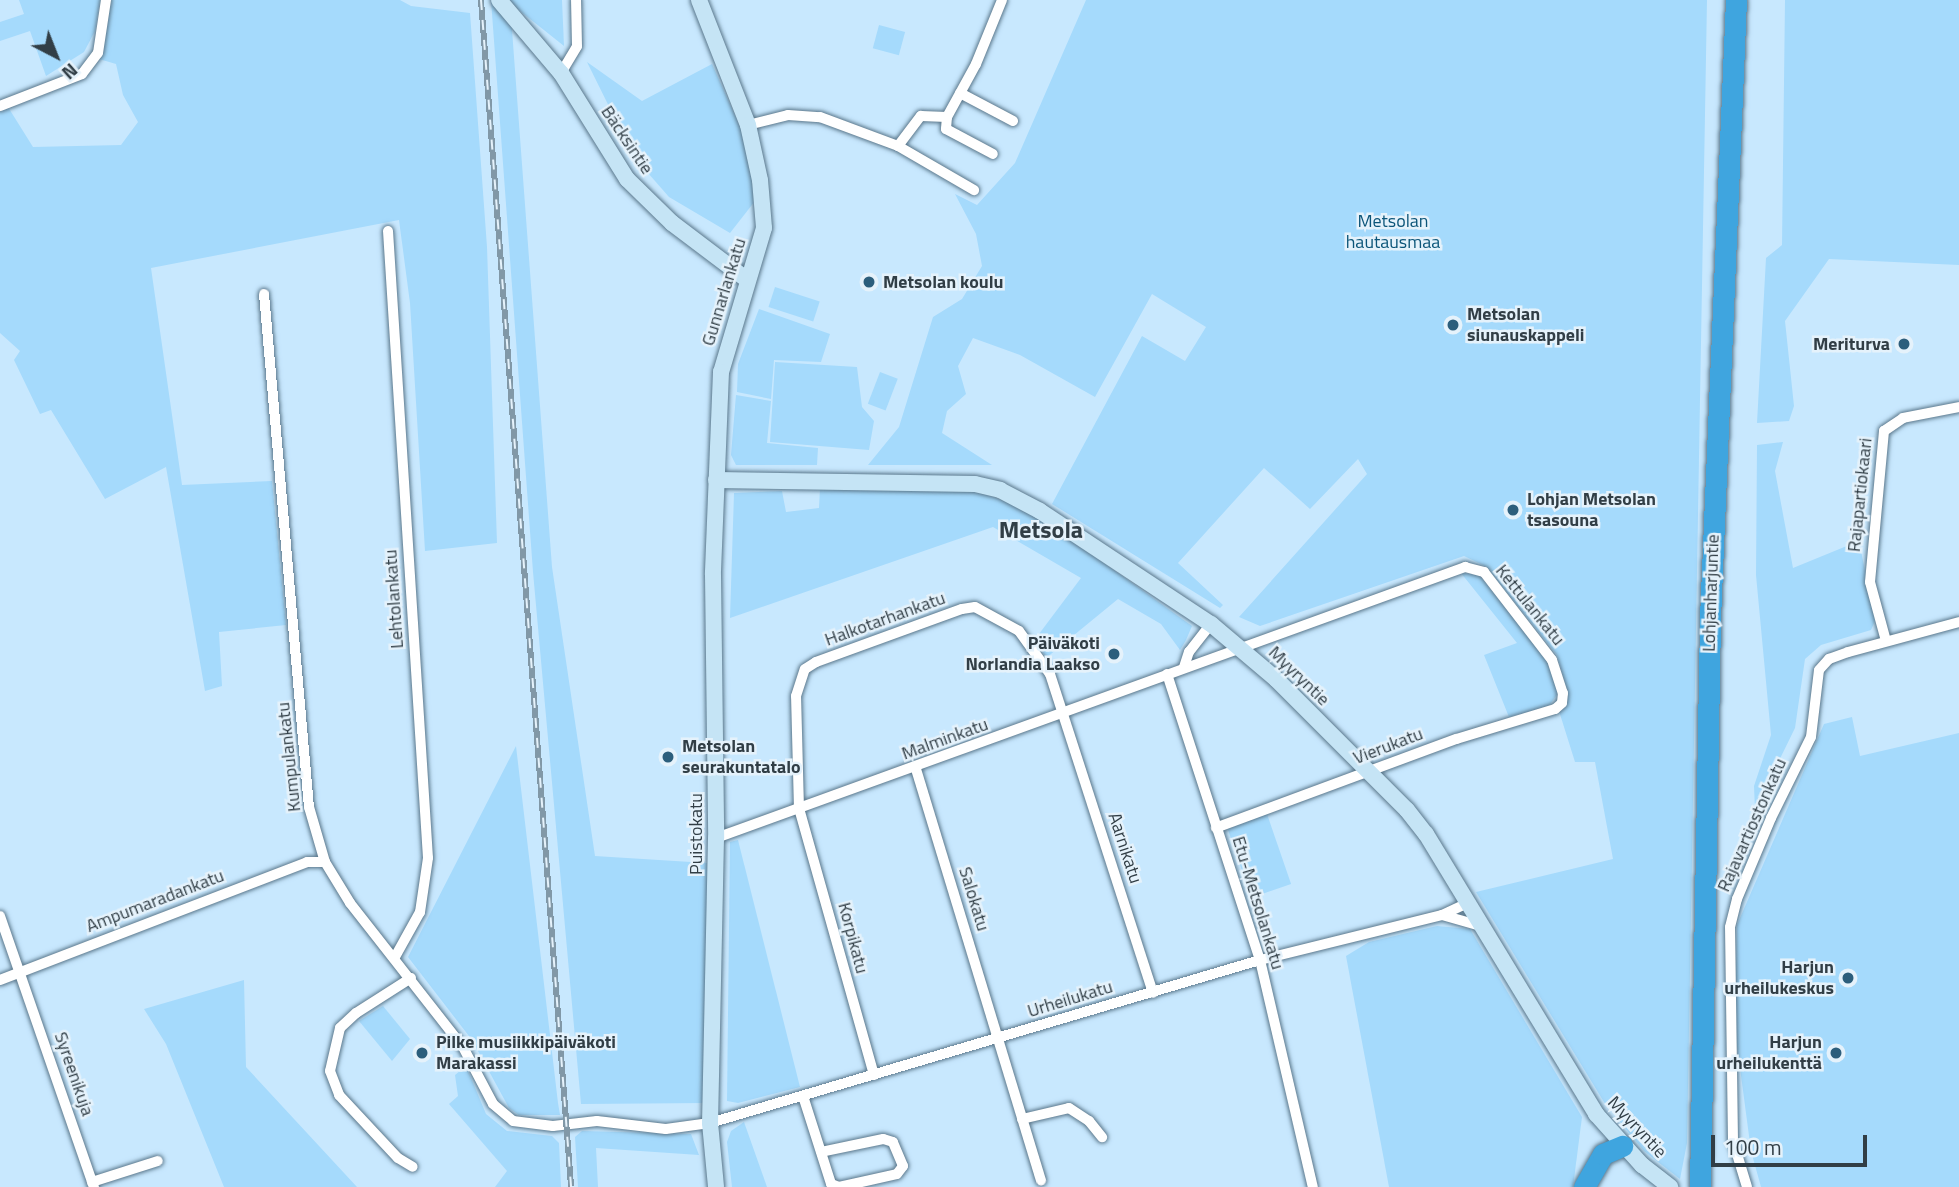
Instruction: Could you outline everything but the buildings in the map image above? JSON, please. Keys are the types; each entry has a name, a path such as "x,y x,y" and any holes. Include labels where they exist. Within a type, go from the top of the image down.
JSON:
{"highway":[{"name":"Lohjanharjuntie","path":"1700,1184 1710,631 1736,0"},
{"path":"1586,1187 1612,1164 1622,1146"}],"street":[{"path":"0,106 82,74 98,53 106,0"},
{"name":"Bäcksintie","path":"499,0 561,73 627,179 672,223 746,279"},
{"path":"561,73 577,46 576,0"},
{"name":"Gunnarlankatu","path":"699,0 748,125 760,180 764,228 746,279 721,372 716,480"},
{"path":"993,154 946,129 947,117 1002,0"},
{"path":"960,93 1013,121"},
{"path":"748,125 788,114 820,117 898,146 974,190"},
{"path":"898,146 920,116 947,117"},
{"name":"Lehtolankatu","path":"388,231 428,858 420,912 394,957"},
{"name":"Kumpulankatu","path":"264,294 309,807 325,862 350,904 463,1047 493,1104 513,1121 553,1126 597,1121 666,1129 710,1123"},
{"name":"Rajapartiokaari","path":"1886,641 1870,582 1884,431 1903,418 1959,407"},
{"name":"Myyryntie","path":"716,480 975,484 1000,490 1040,511 1211,624 1242,648 1370,772 1426,834 1576,1083 1622,1146 1670,1187"},
{"name":"Puistokatu","path":"716,480 716,838 710,1123 716,1187"},
{"name":"Kettulankatu","path":"1448,573 1465,567 1484,572 1552,660 1563,693"},
{"name":"Malminkatu","path":"716,838 916,769 1184,667 1448,573"},
{"name":"Halkotarhankatu","path":"799,809 796,696 804,669 962,609 975,607 1019,631 1050,674 1064,714"},
{"name":"Rajavartiostonkatu","path":"1747,1187 1733,1141 1729,960 1737,899 1811,737 1819,670 1829,659 1959,622"},
{"path":"1184,667 1189,652 1211,624"},
{"name":"Etu-Metsolankatu","path":"1167,674 1260,960 1312,1187"},
{"name":"Vierukatu","path":"1216,828 1555,709 1562,703 1563,693"},
{"name":"Aarnikatu","path":"1064,714 1153,993"},
{"name":"Salokatu","path":"916,769 1041,1181"},
{"name":"Korpikatu","path":"799,809 874,1075"},
{"name":"Ampumaradankatu","path":"0,980 307,862 325,862"},
{"name":"Urheilukatu","path":"710,1123 1260,960 1442,915 1468,903"},
{"name":"Urheilukatu","path":"1442,915 1481,926"},
{"name":"Syreenikuja","path":"0,916 93,1184"},
{"path":"411,978 356,1013 340,1028 330,1071 339,1095 398,1158 414,1167"},
{"path":"803,1096 831,1184 839,1187 897,1174 903,1166 892,1142 884,1139 821,1152"},
{"path":"1023,1119 1069,1108 1089,1121 1101,1137"},
{"path":"93,1184 158,1161"}],"green space":[{"path":"19,0 100,0 95,31 84,52 46,76 30,31 0,41 0,22 24,14"},
{"path":"112,0 400,0 411,6 470,13 487,247 497,543 425,551 410,303 399,220 151,268 182,485 272,481 286,625 219,632 222,686 205,691 166,467 105,499 51,410 40,414 14,360 20,351 0,333 0,112 8,107 33,147 121,145 138,122 123,95 116,64 99,59"},
{"path":"491,0 562,0 564,46 510,3 552,567 595,856 707,863 707,1103 581,1104 533,572"},
{"name":"Metsolan hautausmaa","path":"1086,0 1707,0 1687,1143 1680,1179 1644,1151 1604,1102 1476,892 1613,859 1595,762 1575,762 1559,711 1566,707 1568,694 1557,655 1487,567 1464,556 1260,626 1239,617 1367,474 1358,459 1310,509 1264,468 1178,563 1223,605 1220,608 1052,504 1142,336 1185,361 1206,327 1152,294 1095,397 1020,355 973,338 958,366 966,394 947,411 942,433 992,465 868,465 899,427 933,317 962,299 982,266 976,234 955,194 977,205 1015,163"},
{"path":"1785,0 1959,0 1959,265 1829,259 1785,321 1794,406 1789,421 1757,423 1766,258 1782,245"},
{"path":"879,25 905,32 899,55 873,48"},
{"path":"587,62 642,101 712,64 745,138 755,201 730,233 669,197 634,157"},
{"path":"775,287 820,302 813,321 769,307"},
{"path":"759,309 830,334 821,362 774,360 771,399 737,392 738,364"},
{"path":"775,362 857,367 862,407 874,421 869,450 770,442"},
{"path":"880,372 898,379 886,411 868,404"},
{"path":"736,395 771,401 767,443 818,448 817,465 736,465 731,455"},
{"path":"1783,442 1775,471 1793,568 1859,541 1875,621 1871,630 1821,645 1805,659 1795,728 1755,810 1754,786 1771,735 1756,575 1757,445"},
{"path":"820,488 976,491 1030,510 1192,626 1180,650 1161,624 1118,599 1046,658 1036,638 1081,578 993,527 730,618 734,493 782,491 786,512 819,508"},
{"path":"1461,573 1479,575 1549,663 1558,693 1549,706 1509,717 1484,655 1517,643"},
{"name":"Harjun urheilukeskus","path":"1852,717 1860,756 1959,733 1959,1187 1761,1187 1751,1151 1735,1030 1737,925 1824,724"},
{"path":"516,746 560,1115 519,1115 509,1108 472,1040 408,957"},
{"path":"1267,814 1291,884 1251,898 1227,828"},
{"path":"738,840 800,1087 738,1103 727,1101 730,842"},
{"path":"1437,926 1470,929 1582,1117 1573,1187 1389,1187 1346,956 1369,942"},
{"path":"244,980 246,1067 357,1187 224,1187 166,1044 144,1009"},
{"path":"383,1006 410,1039 392,1061 359,1021"},
{"path":"466,1066 486,1114 507,1131 552,1136 559,1143 561,1187 495,1187 507,1171 449,1104 458,1096 455,1075"},
{"path":"744,1122 767,1187 732,1187 727,1142 731,1131"},
{"path":"582,1131 691,1134 699,1155 596,1148 598,1187 578,1187 575,1137"}],"railway":[{"path":"481,0 571,1187"}],"place":[{"name":"Metsolan koulu","path":"869,282"},
{"name":"Metsolan siunauskappeli","path":"1453,325"},
{"name":"Meriturva","path":"1904,344"},
{"name":"Lohjan Metsolan tsasouna","path":"1513,510"},
{"name":"Päiväkoti Norlandia Laakso","path":"1114,654"},
{"name":"Metsolan seurakuntatalo","path":"668,757"},
{"name":"Harjun urheilukeskus","path":"1848,978"},
{"name":"Pilke musiikkipäiväkoti Marakassi","path":"422,1053"},
{"name":"Harjun urheilukenttä","path":"1836,1053"}],"district":[{"name":"Metsola","path":"1041,530"}]}
